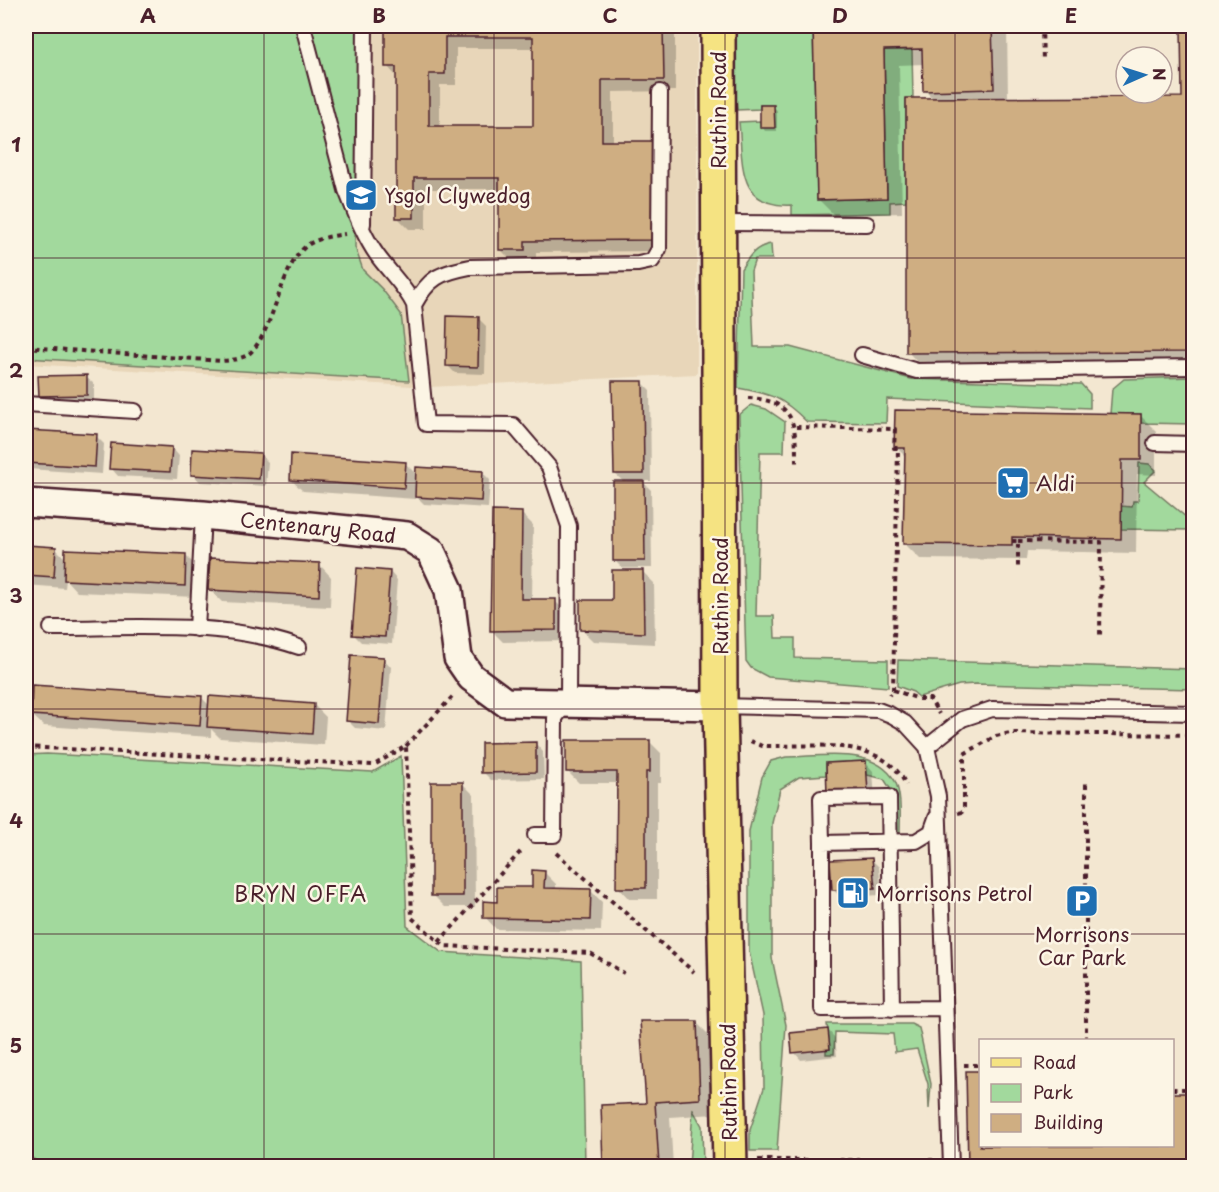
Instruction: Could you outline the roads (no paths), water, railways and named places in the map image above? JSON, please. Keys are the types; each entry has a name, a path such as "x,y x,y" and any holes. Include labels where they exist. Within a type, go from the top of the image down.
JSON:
{"main road":[{"name":"Ruthin Road","path":"718,26 720,706 730,1163"}],"street":[{"name":"Centenary Road","path":"26,502 203,515 407,536 432,551 449,590 458,658 471,677 505,702 568,701 720,706"}],"lane":[{"path":"303,26 346,190 363,232 377,255 407,291 414,305 426,424 513,425 549,467 569,526 568,701 555,718 554,835 535,835"},
{"path":"363,232 365,26"},
{"path":"414,305 424,286 443,272 470,267 638,264 651,261 659,249 660,92"},
{"path":"718,223 867,224"},
{"path":"862,356 917,371 1194,368"},
{"path":"26,404 135,411"},
{"path":"1155,443 1194,444"},
{"path":"197,629 203,515"},
{"path":"51,628 197,629 276,639 299,647"},
{"path":"720,706 878,710 905,723 927,747 935,778 938,813 950,1163"},
{"path":"927,747 962,718 992,709 1194,713"},
{"path":"892,1009 889,797 821,798 822,1009 892,1009 945,1008"},
{"path":"822,843 916,841 931,831 938,813"}],"place":[{"name":"Ysgol Clywedog","path":"361,195"},
{"name":"Aldi","path":"1013,483"},
{"name":"Morrisons Petrol","path":"853,893"},
{"name":"Morrisons Car Park","path":"1082,901"}],"district":[{"name":"BRYN OFFA","path":"301,893"}]}
